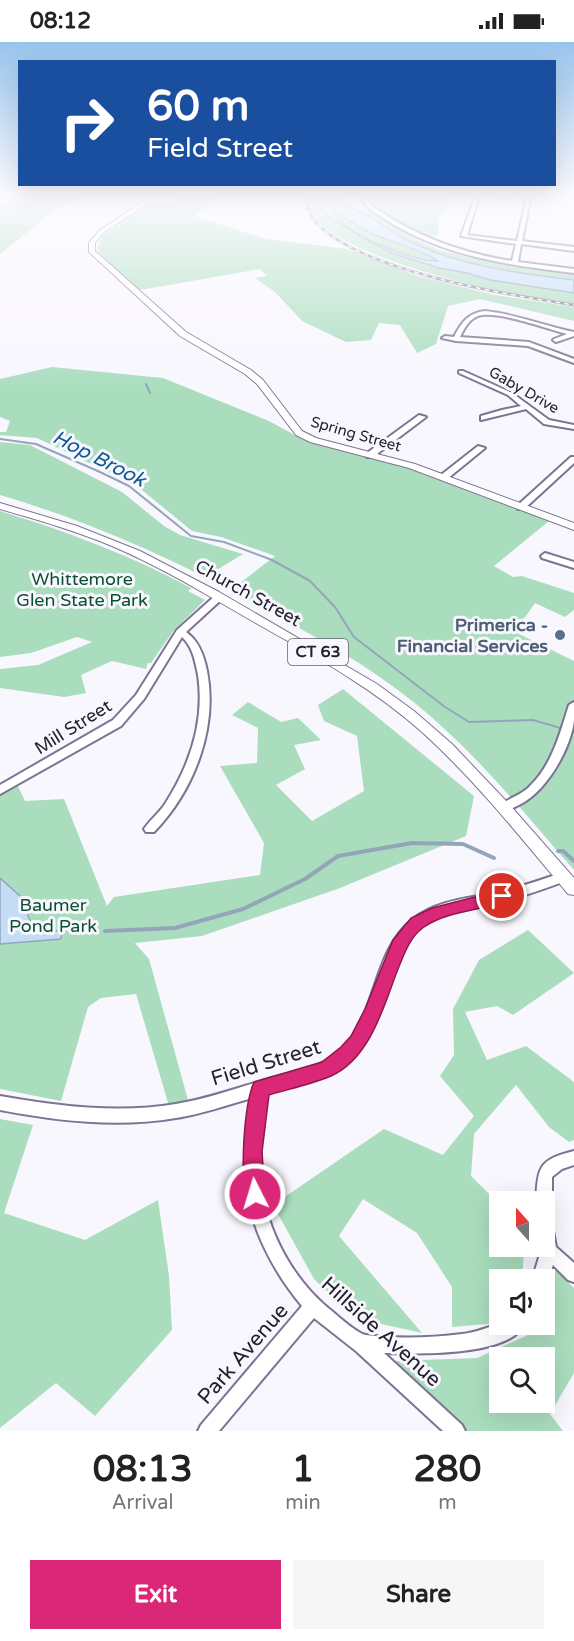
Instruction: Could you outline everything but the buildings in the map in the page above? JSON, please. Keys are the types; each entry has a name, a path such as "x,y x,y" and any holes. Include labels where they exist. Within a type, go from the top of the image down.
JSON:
{"main road":[{"name":"Spring Street","path":"99,258 183,334 248,372 260,382 303,436 444,477 574,527"},
{"name":"Church Street","path":"0,506 115,544 219,597 327,657 385,696 426,728 505,807 574,889"}],"street":[{"path":"494,258 574,272"},
{"path":"514,262 515,258"},
{"path":"456,339 468,320 482,313 518,319 573,334"},
{"path":"556,340 573,334"},
{"path":"445,338 529,344 574,361"},
{"name":"Gaby Drive","path":"461,372 500,388 551,423 574,427"},
{"path":"483,418 527,407"},
{"path":"370,455 422,417"},
{"path":"444,477 481,448"},
{"path":"521,507 574,459"},
{"path":"545,556 574,565"},
{"name":"Mill Street","path":"0,790 117,723 140,697 180,632 219,597"},
{"path":"150,829 162,818 175,796 204,724 205,682 200,661 190,639 180,632"},
{"path":"505,807 522,800 543,782 553,767 574,705"},
{"name":"Field Street","path":"0,1103 74,1113 145,1115 192,1108 327,1069 348,1053 357,1042 373,1012 399,945 417,923 432,915 564,877"},
{"name":"Hillside Avenue","path":"261,1088 252,1152 253,1180 258,1208 270,1242 313,1306 360,1343 456,1431"},
{"path":"544,1191 545,1174 558,1162 574,1158"},
{"path":"555,1257 574,1274"},
{"name":"Park Avenue","path":"207,1431 313,1306"},
{"path":"360,1343 438,1346 497,1335"}],"green space":[{"path":"105,258 370,258 418,276 495,295 574,307 574,321 480,299 448,306 436,344 417,353 400,325 379,323 371,340 346,342 302,321 275,292 255,278 267,276 260,269 140,290 115,270"},
{"path":"386,258 407,258 490,280 574,293 574,304 512,293 420,270"},
{"path":"414,258 431,258 439,262 428,261"},
{"path":"454,258 475,258 574,272 574,280 530,274"},
{"path":"52,367 163,378 269,421 302,439 413,469 549,521 494,566 513,577 522,576 574,593 574,610 565,617 535,603 526,616 511,630 574,661 574,870 490,774 445,729 420,708 356,661 231,590 275,556 221,537 192,531 137,486 37,438 0,435 0,432 6,432 10,421 0,417 0,379"},
{"path":"0,442 30,445 122,492 164,526 180,535 243,554 205,577 104,532 0,495"},
{"name":"Whittemore Glen State Park","path":"0,511 73,535 121,554 191,588 188,591 205,600 174,630 151,663 148,663 146,669 112,661 81,675 86,693 64,697 0,688 0,669 38,665 92,642 77,637 31,653 0,657"},
{"name":"Baumer Pond Park","path":"343,689 474,796 466,836 340,888 202,936 135,943 149,959 188,1100 169,1106 136,994 101,998 88,1007 61,1101 0,1089 0,795 18,786 25,801 64,799 107,906 114,897 260,875 264,843 220,766 257,763 258,728 232,715 248,702 281,722 298,718 321,740 294,745 305,769 276,785 312,821 364,791 357,736 324,721 318,705"},
{"path":"528,930 574,973 513,1015 497,1006 465,1012 487,1060 526,1046 574,1082 574,1140 569,1142 549,1127 516,1085 474,1134 471,1176 489,1194 489,1257 524,1257 522,1269 489,1269 489,1324 452,1327 452,1287 417,1233 363,1199 339,1236 422,1333 354,1318 314,1279 273,1205 384,1129 443,1155 474,1116 440,1076 454,1055 453,1009 479,960"},
{"path":"0,1119 33,1125 4,1213 85,1240 158,1200 169,1276 172,1330 95,1416 56,1383 0,1428"},
{"path":"555,1270 574,1288 574,1373 555,1405 555,1347 501,1347 528,1335 555,1335"},
{"path":"489,1353 489,1413 551,1413 563,1431 467,1431 391,1361 477,1358"}],"water":[{"path":"407,258 438,261 432,258 452,258 485,266 574,280 574,293 490,280"},
{"path":"0,878 21,897 34,931 59,931 62,932 61,939 0,944"}],"waterway":[{"path":"146,384 150,393"},
{"name":"Hop Brook","path":"0,439 36,444 100,472 129,486 191,536 224,542 272,560 310,581 335,607 354,637 445,707 469,722 533,720 574,732"},
{"path":"105,931 175,928 243,909 305,879 338,856 412,843 463,844 494,858"},
{"path":"558,851 563,851 574,861"}],"railway":[{"path":"375,258 435,278 512,295 574,305"}],"place":[{"name":"Primerica - Financial Services","path":"560,635"}],"route":[{"path":"255,1194 252,1152 261,1088 327,1069 348,1053 357,1042 373,1012 399,945 417,923 432,915 502,896"}]}
